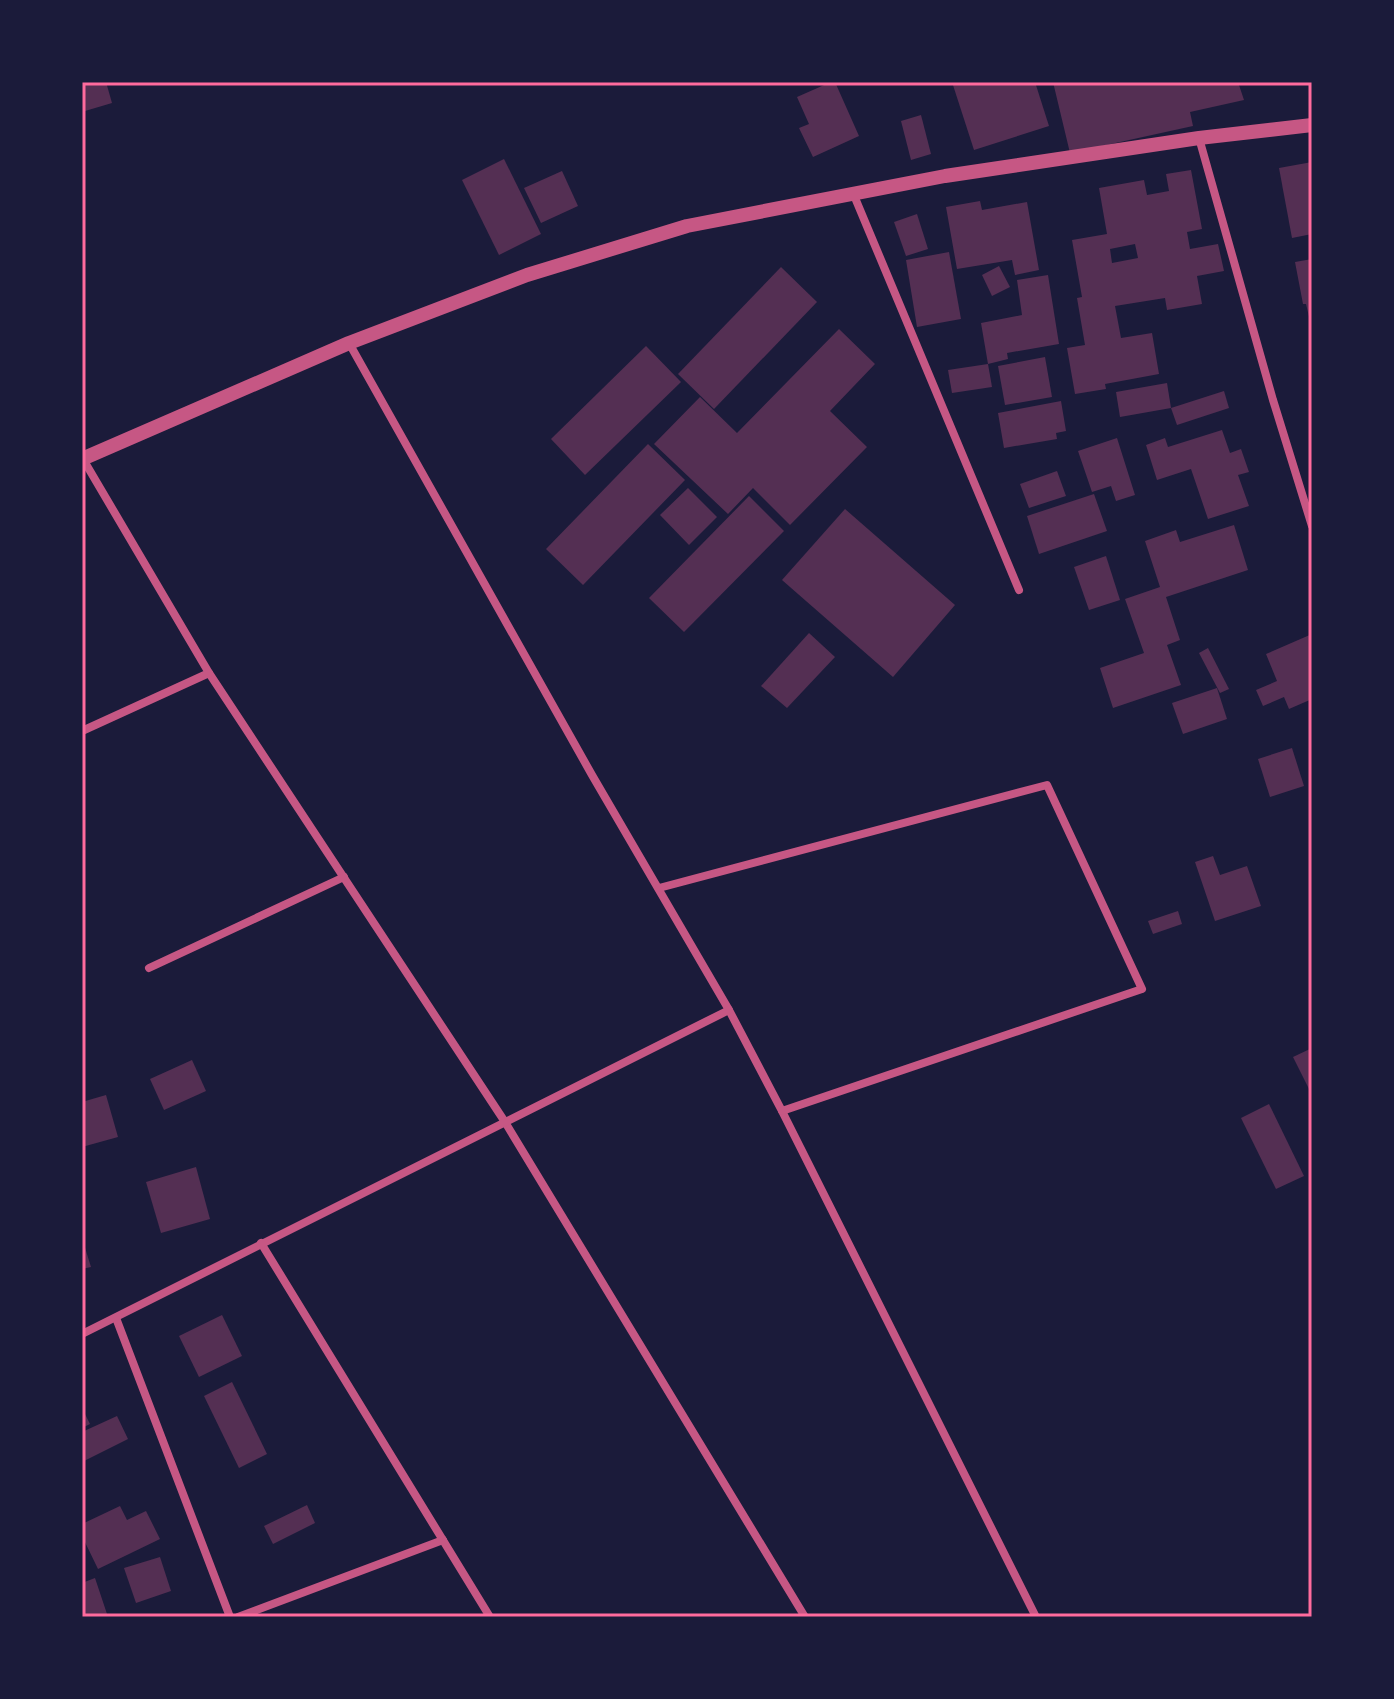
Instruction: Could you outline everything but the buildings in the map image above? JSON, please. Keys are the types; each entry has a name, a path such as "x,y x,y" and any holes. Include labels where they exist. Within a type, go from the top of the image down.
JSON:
{"street":[{"path":"805,1617 505,1122 209,673 82,459 349,343 527,275 687,226 945,176 1199,138 1312,125"},
{"path":"1199,138 1312,526"},
{"path":"853,193 1019,590"},
{"path":"349,343 592,775 729,1010 1036,1617"},
{"path":"82,731 209,673"},
{"path":"659,888 1047,785 1142,989 782,1111"},
{"path":"149,968 344,877"},
{"path":"82,1334 729,1010"},
{"path":"261,1243 490,1617"},
{"path":"116,1318 230,1617"},
{"path":"238,1617 443,1540"}]}
